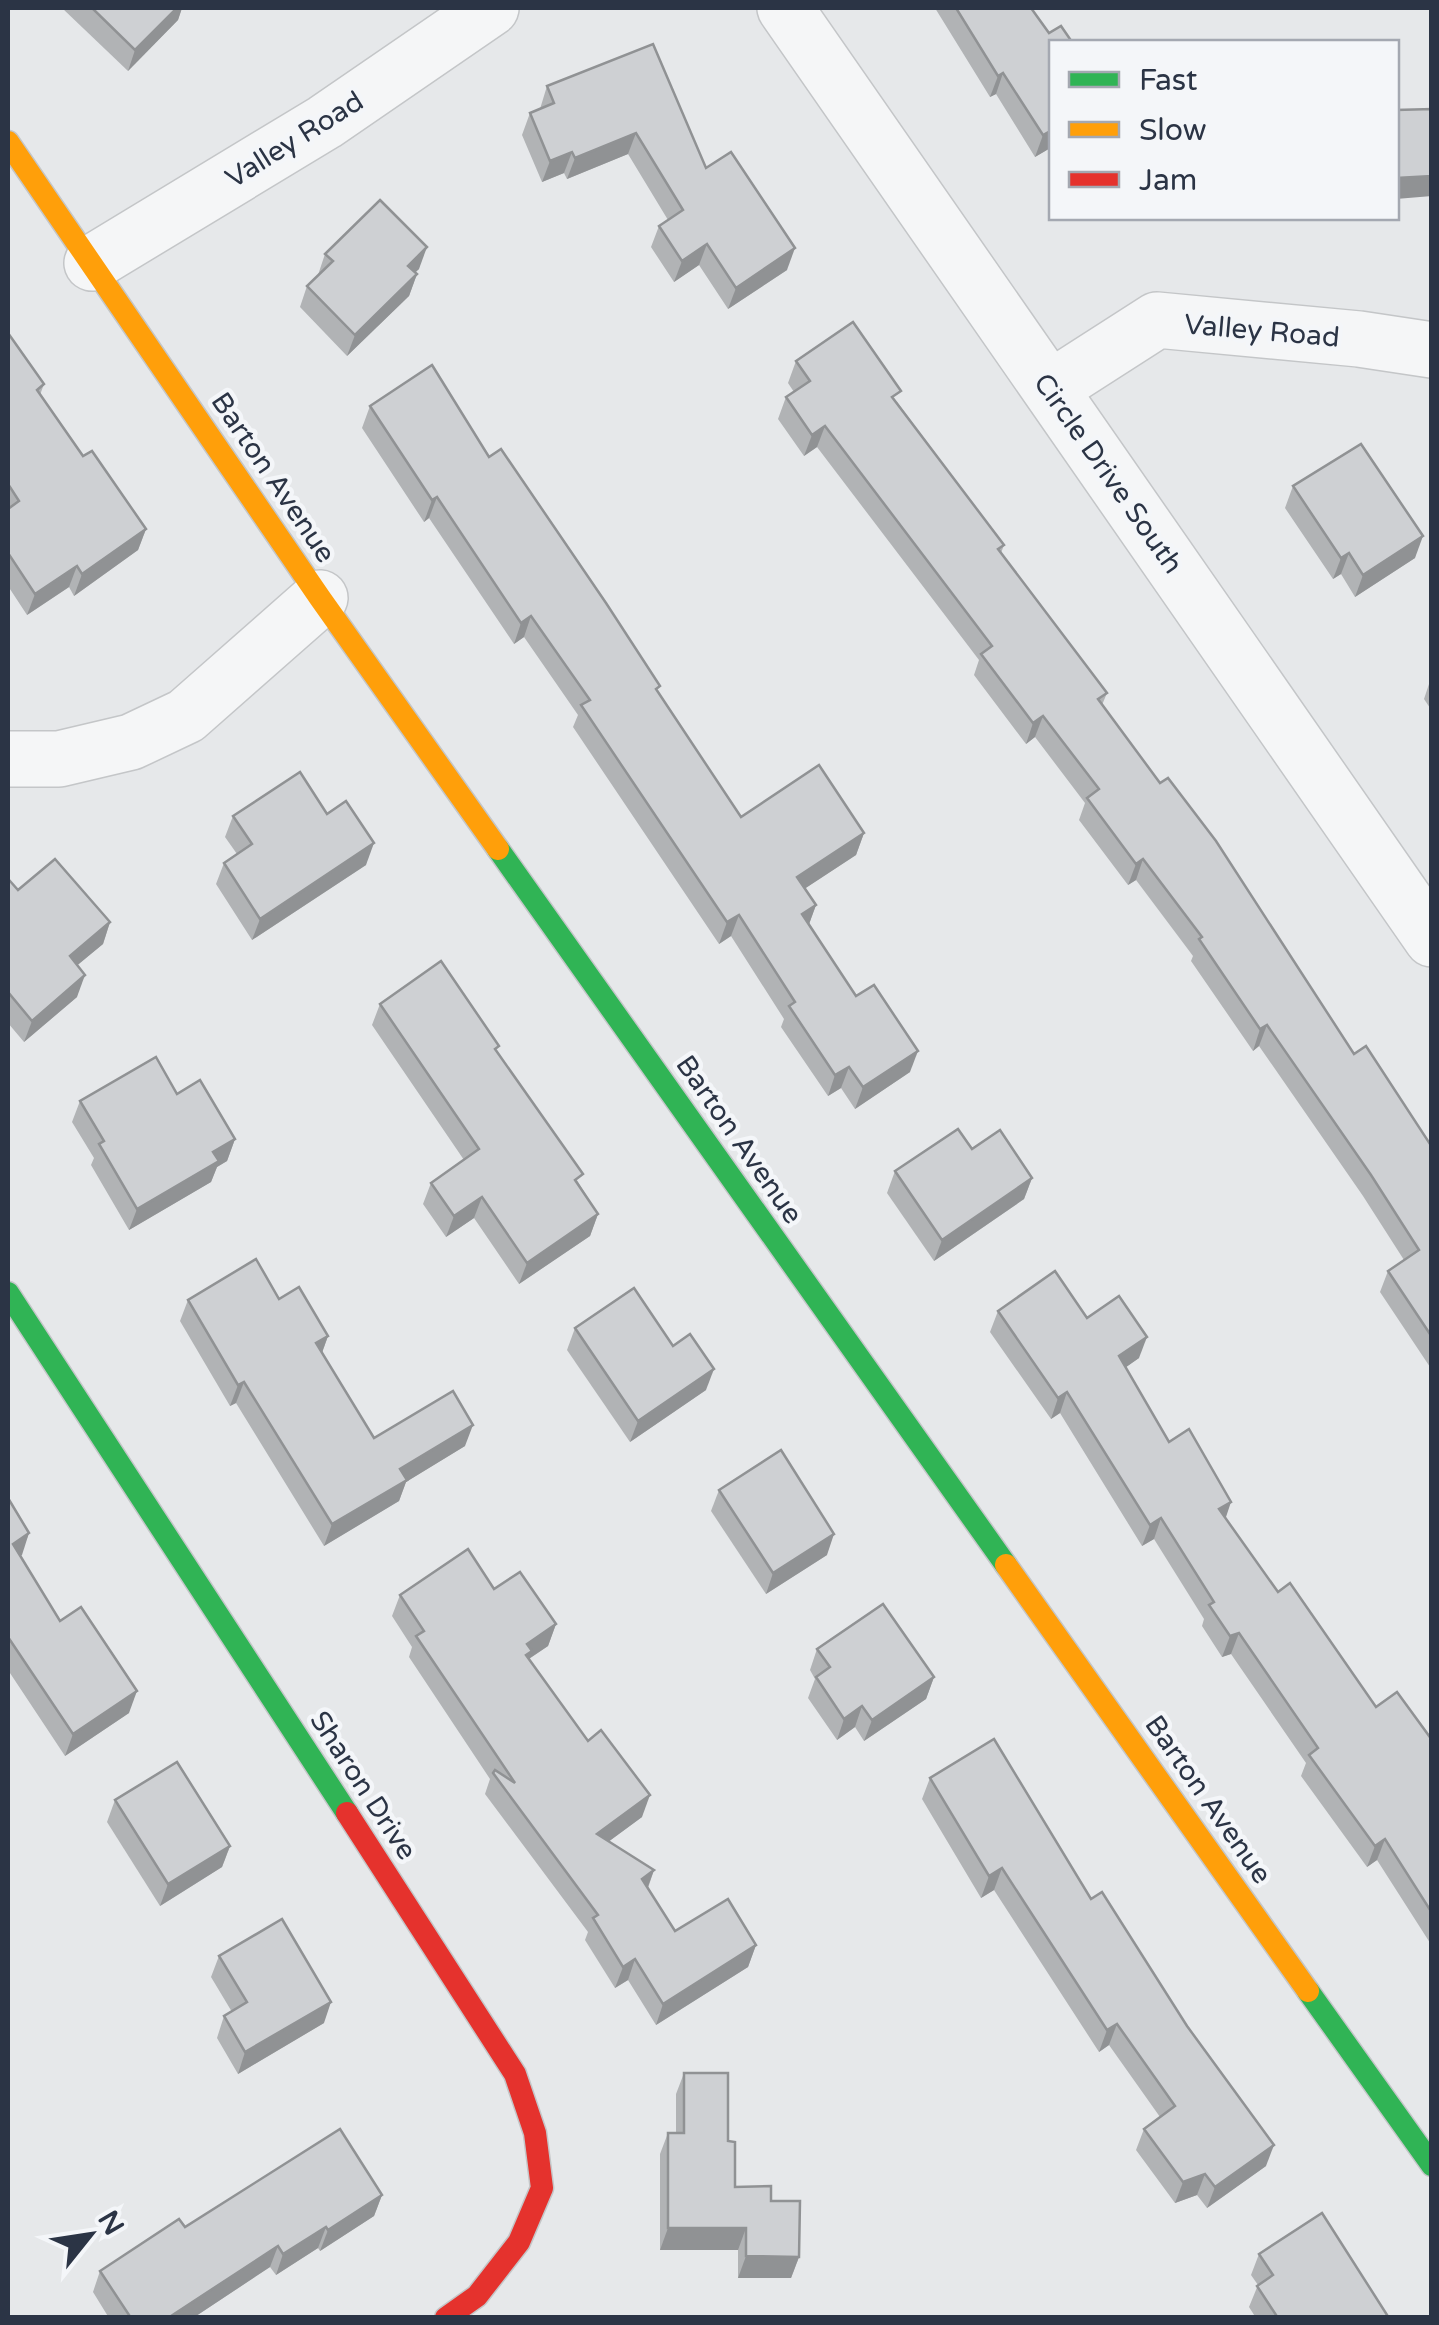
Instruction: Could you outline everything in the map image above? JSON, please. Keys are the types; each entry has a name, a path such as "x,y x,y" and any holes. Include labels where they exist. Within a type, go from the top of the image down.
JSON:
{"street":[{"name":"Valley Road","path":"92,263 325,122 491,8"},
{"name":"Circle Drive South","path":"786,8 1432,939"},
{"name":"Barton Avenue","path":"8,142 320,598 1432,2165"},
{"name":"Valley Road","path":"1051,388 1158,320 1432,350"},
{"path":"8,758 59,759 130,742 186,716 320,598"},
{"name":"Sharon Drive","path":"8,1292 515,2074 535,2134 542,2188 519,2242 477,2296 446,2318"}],"building":[{"path":"92,8 177,8 135,50"},
{"path":"956,8 1031,8 1049,33 1061,26 1071,40 1049,40 1049,132 1043,135 1003,73 998,76"},
{"path":"653,44 706,168 731,152 795,248 736,288 707,244 682,261 659,226 683,210 636,133 575,158 572,152 550,161 530,113 554,103 547,86"},
{"path":"1432,109 1432,176 1399,178 1399,110"},
{"path":"380,200 427,247 408,266 417,274 355,335 307,286 333,261 325,254"},
{"path":"853,322 901,391 892,397 1004,545 998,549 1107,693 1098,699 1160,783 1168,778 1216,841 1354,1054 1366,1046 1432,1147 1432,1337 1388,1271 1419,1250 1371,1175 1267,1025 1260,1029 1199,939 1202,937 1143,859 1136,864 1087,798 1099,789 1043,716 1033,723 981,654 992,646 825,426 812,435 786,397 810,381 796,361"},
{"path":"8,333 44,384 37,390 83,456 92,451 146,529 82,574 77,566 35,594 8,553 8,509 19,501 8,484"},
{"path":"432,365 489,457 501,449 606,603 660,686 656,689 741,817 819,765 864,833 797,877 816,905 802,914 856,996 874,985 918,1051 863,1087 849,1067 835,1075 789,1006 795,1002 739,915 727,922 581,705 590,700 531,616 521,623 437,497 432,500 370,406"},
{"path":"1361,444 1423,536 1363,575 1349,553 1341,558 1293,486"},
{"path":"300,772 327,814 346,801 374,843 260,919 224,863 252,844 233,816"},
{"path":"55,859 110,922 70,956 85,975 32,1021 8,992 8,883 18,890"},
{"path":"441,961 499,1046 495,1049 583,1174 575,1180 598,1214 527,1263 482,1197 454,1216 431,1183 479,1149 380,1004"},
{"path":"156,1057 177,1094 200,1080 235,1139 213,1152 219,1161 137,1209 99,1144 104,1141 80,1101"},
{"path":"958,1129 972,1149 1000,1130 1032,1178 942,1240 895,1171"},
{"path":"256,1259 279,1299 299,1287 328,1336 316,1343 374,1438 453,1391 473,1425 400,1469 407,1480 332,1524 244,1382 238,1385 188,1300"},
{"path":"1055,1271 1087,1318 1119,1296 1147,1337 1119,1356 1169,1442 1189,1429 1231,1502 1219,1509 1278,1592 1290,1583 1376,1707 1397,1692 1432,1740 1432,1913 1385,1839 1375,1846 1309,1755 1318,1748 1239,1633 1230,1636 1209,1605 1214,1602 1161,1518 1150,1525 1067,1392 1058,1398 998,1311"},
{"path":"634,1288 673,1346 690,1334 714,1369 638,1421 575,1328"},
{"path":"781,1450 834,1534 773,1573 719,1490"},
{"path":"8,1498 29,1533 13,1544 60,1621 81,1607 137,1691 73,1734 8,1637"},
{"path":"468,1549 494,1589 520,1572 556,1624 527,1644 532,1651 526,1655 588,1741 601,1730 650,1795 597,1834 654,1870 642,1879 675,1931 728,1899 756,1945 663,2004 635,1959 623,1967 593,1918 598,1915 493,1773 495,1770 515,1783 416,1636 424,1631 400,1595"},
{"path":"883,1604 934,1677 872,1720 862,1706 844,1719 816,1677 830,1667 817,1649"},
{"path":"994,1739 1091,1899 1102,1892 1187,2026 1274,2145 1215,2187 1205,2174 1183,2182 1144,2129 1175,2106 1117,2024 1107,2030 1002,1868 989,1876 930,1778"},
{"path":"177,1762 230,1846 168,1884 115,1800"},
{"path":"282,1919 331,2002 245,2052 224,2016 247,2002 219,1956"},
{"path":"684,2073 728,2073 728,2141 735,2142 735,2187 771,2186 771,2201 800,2201 799,2257 746,2256 746,2228 668,2228 668,2133 684,2133"},
{"path":"340,2129 382,2195 283,2254 278,2246 168,2318 131,2318 100,2271 179,2219 185,2227"},
{"path":"1322,2213 1389,2318 1278,2318 1257,2286 1273,2275 1259,2254"}],"traffic: fast":[{"path":"498,849 1006,1565"},
{"path":"8,1293 347,1813"},
{"path":"1308,1991 1432,2165"}],"traffic: slow":[{"path":"8,142 320,598 498,849"},
{"path":"1006,1565 1308,1991"}],"traffic: jam":[{"path":"347,1813 515,2074 535,2133 542,2188 519,2242 477,2296 446,2318"}]}
